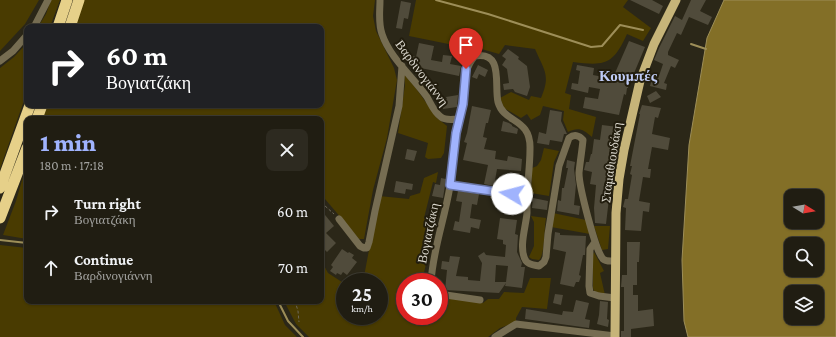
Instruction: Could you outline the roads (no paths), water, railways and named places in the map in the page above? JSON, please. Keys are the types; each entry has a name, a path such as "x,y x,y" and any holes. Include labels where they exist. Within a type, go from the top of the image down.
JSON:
{"highway":[{"path":"59,24 67,0"},
{"path":"71,24 79,0"},
{"path":"0,218 24,128"},
{"path":"0,188 12,174 24,153"}],"main road":[{"name":"Σταμαθιουδάκη","path":"615,336 616,213 619,179 640,81 654,44 676,0"}],"street":[{"path":"36,24 48,0"},
{"name":"Βαρδινογιάννη","path":"380,0 379,18 381,33 386,45 427,97 437,114 445,119 459,118 463,104 466,69 475,56 481,55 489,57 495,64 497,73 498,103 506,115 521,124 530,138 527,211 523,243 523,254 526,262 539,266 544,262 546,257 548,234 559,166 569,138 575,135 583,140 579,174 582,193 595,242 606,261 615,261"},
{"path":"0,61 13,51 24,38"},
{"path":"339,219 360,246 367,248 399,106 402,66"},
{"name":"Βογιατζάκη","path":"432,273 450,185 459,118"},
{"path":"450,185 527,196"},
{"path":"595,242 590,249 590,293 615,298"},
{"path":"448,295 480,300"},
{"path":"495,337 516,324 615,336"}],"waterway":[{"path":"436,0 488,14 591,47 602,46 620,25 643,30"},
{"path":"691,44 706,49"},
{"path":"0,240 24,243"},
{"path":"280,304 288,321 303,337"}],"district":[{"name":"Κουμπές","path":"628,76"}]}
